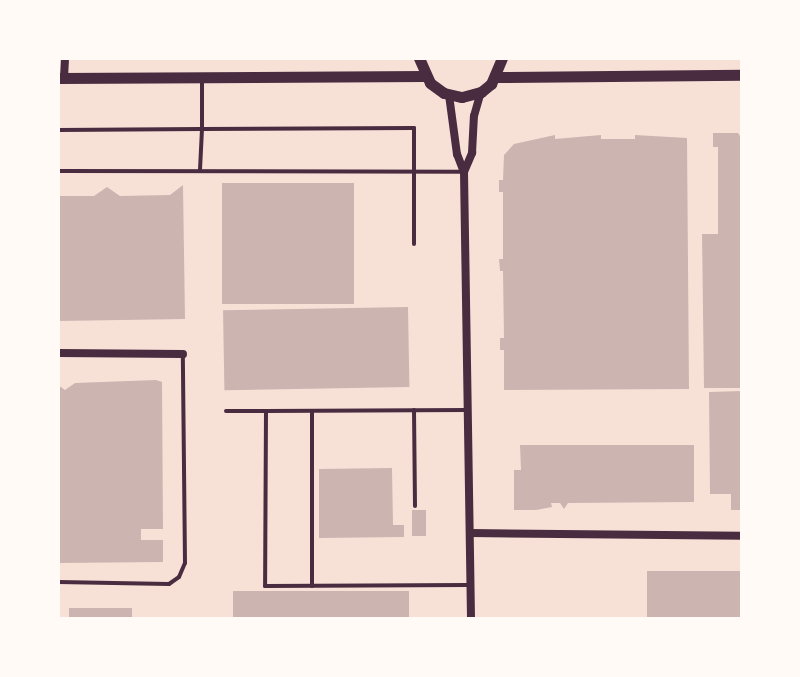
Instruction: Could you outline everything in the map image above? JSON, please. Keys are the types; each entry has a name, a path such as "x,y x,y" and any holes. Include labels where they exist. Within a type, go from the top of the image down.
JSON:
{"main road":[{"path":"419,58 425,76 437,89 462,97 481,92 496,77 502,58"},
{"path":"496,77 742,75"},
{"path":"61,78 425,76"}],"street":[{"path":"61,78 65,58"},
{"path":"464,172 472,153 474,116 481,92"},
{"path":"449,95 457,154 464,172 471,619"},
{"path":"58,353 183,354"},
{"path":"470,533 742,536"}],"lane":[{"path":"200,170 202,78"},
{"path":"58,130 414,128 414,244"},
{"path":"58,171 464,172"},
{"path":"58,582 169,584 179,577 185,563 183,354"},
{"path":"414,410 415,506"},
{"path":"226,411 468,410"},
{"path":"266,411 265,586 470,585"},
{"path":"312,411 312,586"}],"building":[{"path":"713,133 738,133 742,139 742,388 704,388 702,234 718,234 718,147 713,147"},
{"path":"555,135 555,139 601,135 601,139 635,139 635,135 687,138 689,389 504,390 504,350 500,350 500,338 504,338 503,271 500,271 499,259 503,259 503,192 499,192 499,180 503,180 504,155 514,144"},
{"path":"222,183 354,183 354,304 222,304"},
{"path":"183,185 185,319 58,321 58,196 94,196 107,187 120,196 170,195"},
{"path":"408,307 409,387 224,390 223,310"},
{"path":"162,382 163,529 141,529 141,540 163,540 163,562 58,563 58,385 65,390 75,383"},
{"path":"742,391 742,510 731,510 731,494 710,494 709,392"},
{"path":"520,445 694,445 694,502 568,503 564,509 560,503 551,503 552,507 514,510 514,470 521,470"},
{"path":"392,468 393,525 404,525 404,537 319,538 319,469"},
{"path":"412,510 426,510 426,536 412,536"},
{"path":"647,571 742,571 742,619 647,619"},
{"path":"233,591 409,591 409,619 233,619"},
{"path":"69,608 132,608 132,619 69,619"}]}
